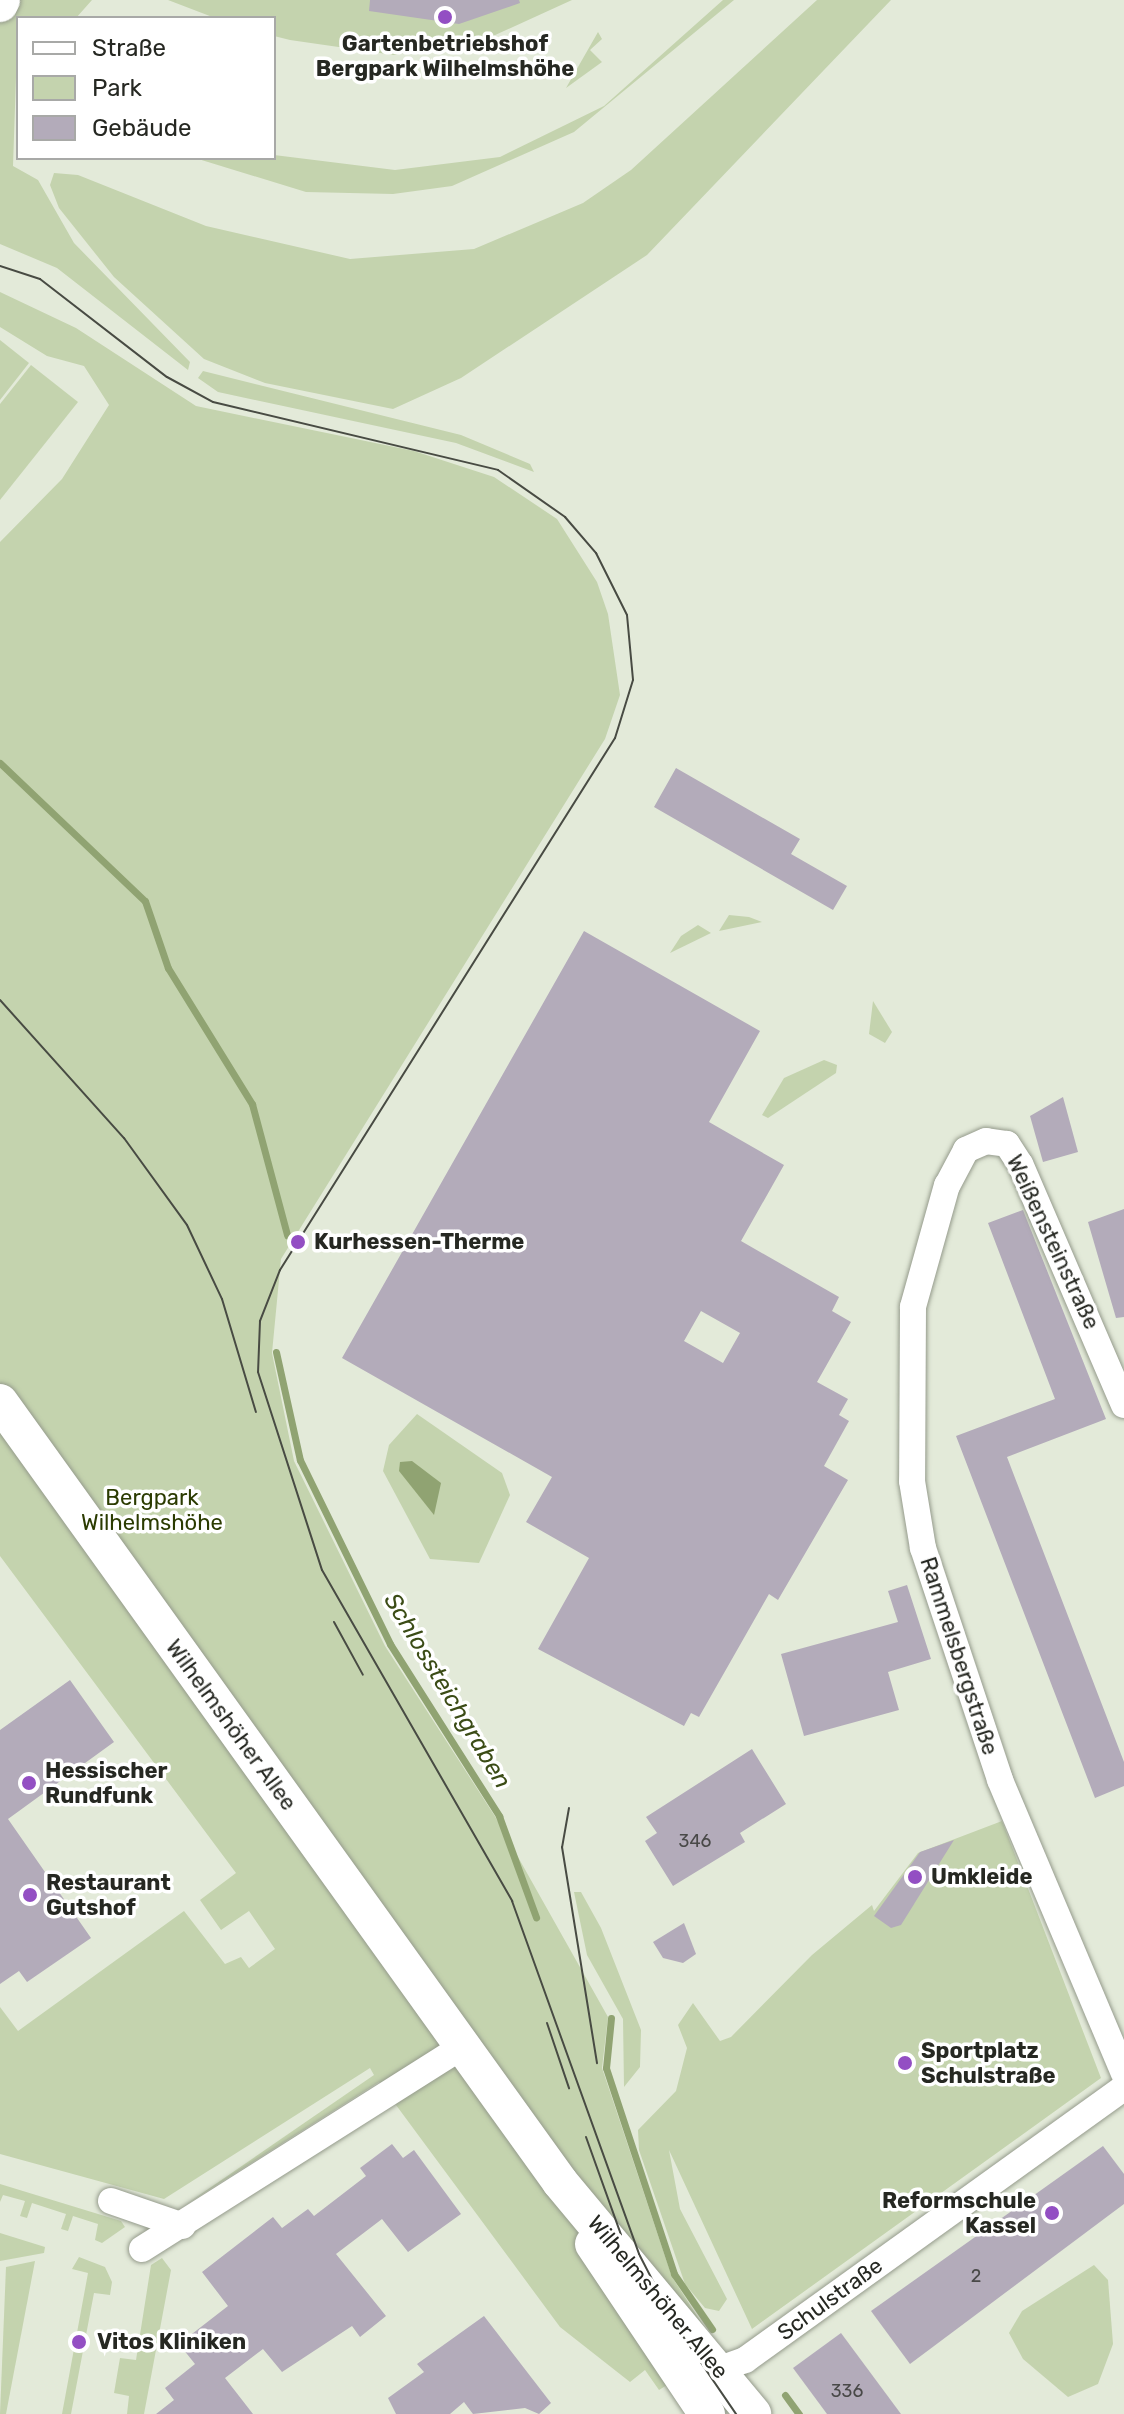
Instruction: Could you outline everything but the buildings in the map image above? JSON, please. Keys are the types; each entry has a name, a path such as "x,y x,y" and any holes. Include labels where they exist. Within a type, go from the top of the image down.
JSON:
{"main road":[{"name":"Wilhelmshöher Allee","path":"0,1402 560,2182 720,2368 753,2414"},
{"name":"Wilhelmshöher Allee","path":"560,2182 609,2272 707,2414"}],"street":[{"name":"Weißensteinstraße","path":"986,1141 1007,1144 1020,1164 1124,1405"},
{"name":"Rammelsbergstraße","path":"986,1141 966,1150 947,1185 922,1261 909,1365 912,1481 934,1593 965,1686 1124,2073"},
{"path":"142,2249 183,2226 462,2047"},
{"name":"Schulstraße","path":"685,2383 745,2360 1124,2088"},
{"path":"111,2201 183,2226"}],"green space":[{"path":"0,0 92,0 78,16 16,16 13,166 38,180 74,243 190,362 188,370 57,268 0,244"},
{"path":"168,0 572,0 493,36 394,55 276,36 276,16 210,16"},
{"path":"723,0 734,0 574,132 452,186 393,194 306,192 202,160 276,160 276,155 395,170 500,157 604,106"},
{"path":"817,0 891,0 647,255 461,378 393,409 265,383 204,359 114,277 59,208 50,185 54,173 78,175 206,226 350,259 474,249 583,203 631,170"},
{"path":"598,32 602,39 590,50 602,62 566,88"},
{"name":"Bergpark Wilhelmshöhe","path":"0,292 76,328 196,406 414,451 494,477 557,519 597,582 608,614 620,695 605,739 281,1259 272,1353 294,1461 385,1646 496,1818 608,2017 602,2068 672,2277 703,2325 657,2361 667,2385 659,2390 645,2370 630,2382 560,2327 379,2082 185,2205 374,2075 370,2068 164,2199 0,2154 0,2007 18,2031 184,1911 225,1964 241,1957 249,1968 275,1949 249,1911 221,1930 200,1900 236,1873 0,1556 0,542 62,479 109,405 84,366 47,356 0,327"},
{"path":"0,340 29,363 0,400"},
{"path":"31,365 78,402 0,500 0,404"},
{"path":"203,371 461,435 530,464 534,472 456,443 218,392 198,378"},
{"path":"729,915 749,917 762,922 719,931"},
{"path":"698,925 711,933 670,953 681,936"},
{"path":"873,1001 892,1032 885,1043 869,1034"},
{"path":"824,1060 837,1065 836,1073 768,1118 762,1115 784,1078"},
{"path":"417,1414 502,1473 510,1495 479,1563 430,1559 383,1471 389,1445"},
{"name":"Sportplatz Schulstraße","path":"1002,1821 1101,2078 752,2329 669,2150 680,2209 727,2299 719,2311 705,2308 685,2284 639,2150 638,2130 676,2091 687,2048 678,2025 693,2003 720,2041 731,2037 812,1955 872,1905 874,1911 918,1853"},
{"path":"574,1892 581,1892 601,1928 641,2030 640,2067 624,2087 623,2019 587,1955"},
{"path":"0,2184 121,2221 125,2227 102,2243 95,2240 98,2224 73,2216 68,2231 61,2229 66,2214 32,2203 27,2218 20,2216 25,2201 3,2195 0,2202"},
{"path":"0,2233 45,2247 44,2253 0,2261"},
{"path":"79,2257 105,2267 112,2282 110,2295 94,2293 71,2414 62,2414 88,2273 72,2269"},
{"path":"162,2258 171,2270 144,2414 127,2414 129,2396 114,2393 120,2358 136,2360 151,2265"},
{"path":"35,2261 6,2414 0,2414 6,2267"},
{"path":"1094,2265 1108,2280 1113,2344 1098,2384 1068,2397 1023,2359 1009,2333 1022,2311"}],"shaded area":[{"path":"412,1461 441,1483 434,1515 399,1471 400,1462"}],"waterway":[{"name":"Schlossteichgraben","path":"0,763 145,901 168,968 252,1104 287,1235"},
{"name":"Schlossteichgraben","path":"276,1352 300,1460 390,1644 499,1816 536,1917"},
{"name":"Schlossteichgraben","path":"611,2018 606,2068 674,2274 712,2329"},
{"path":"785,2395 799,2414"}],"tram line":[{"path":"0,266 40,279 167,377 213,402 498,470 565,517 596,553 627,615 633,680 615,738 280,1270 260,1321 258,1372 322,1570 512,1901 639,2254 676,2326 736,2414"},
{"path":"0,1000 124,1138 187,1225 222,1299 256,1412"},
{"path":"334,1622 363,1675"},
{"path":"569,1808 562,1847 597,2063"},
{"path":"547,2023 569,2088"},
{"path":"586,2137 621,2235"}],"place":[{"name":"Gartenbetriebshof Bergpark Wilhelmshöhe","path":"445,17"},
{"name":"Kurhessen-Therme","path":"298,1242"},
{"name":"Hessischer Rundfunk","path":"29,1783"},
{"name":"Umkleide","path":"915,1877"},
{"name":"Restaurant Gutshof","path":"30,1895"},
{"name":"Sportplatz Schulstraße","path":"905,2063"},
{"name":"Reformschule Kassel","path":"1052,2213"},
{"name":"Vitos Kliniken","path":"79,2342"}]}
